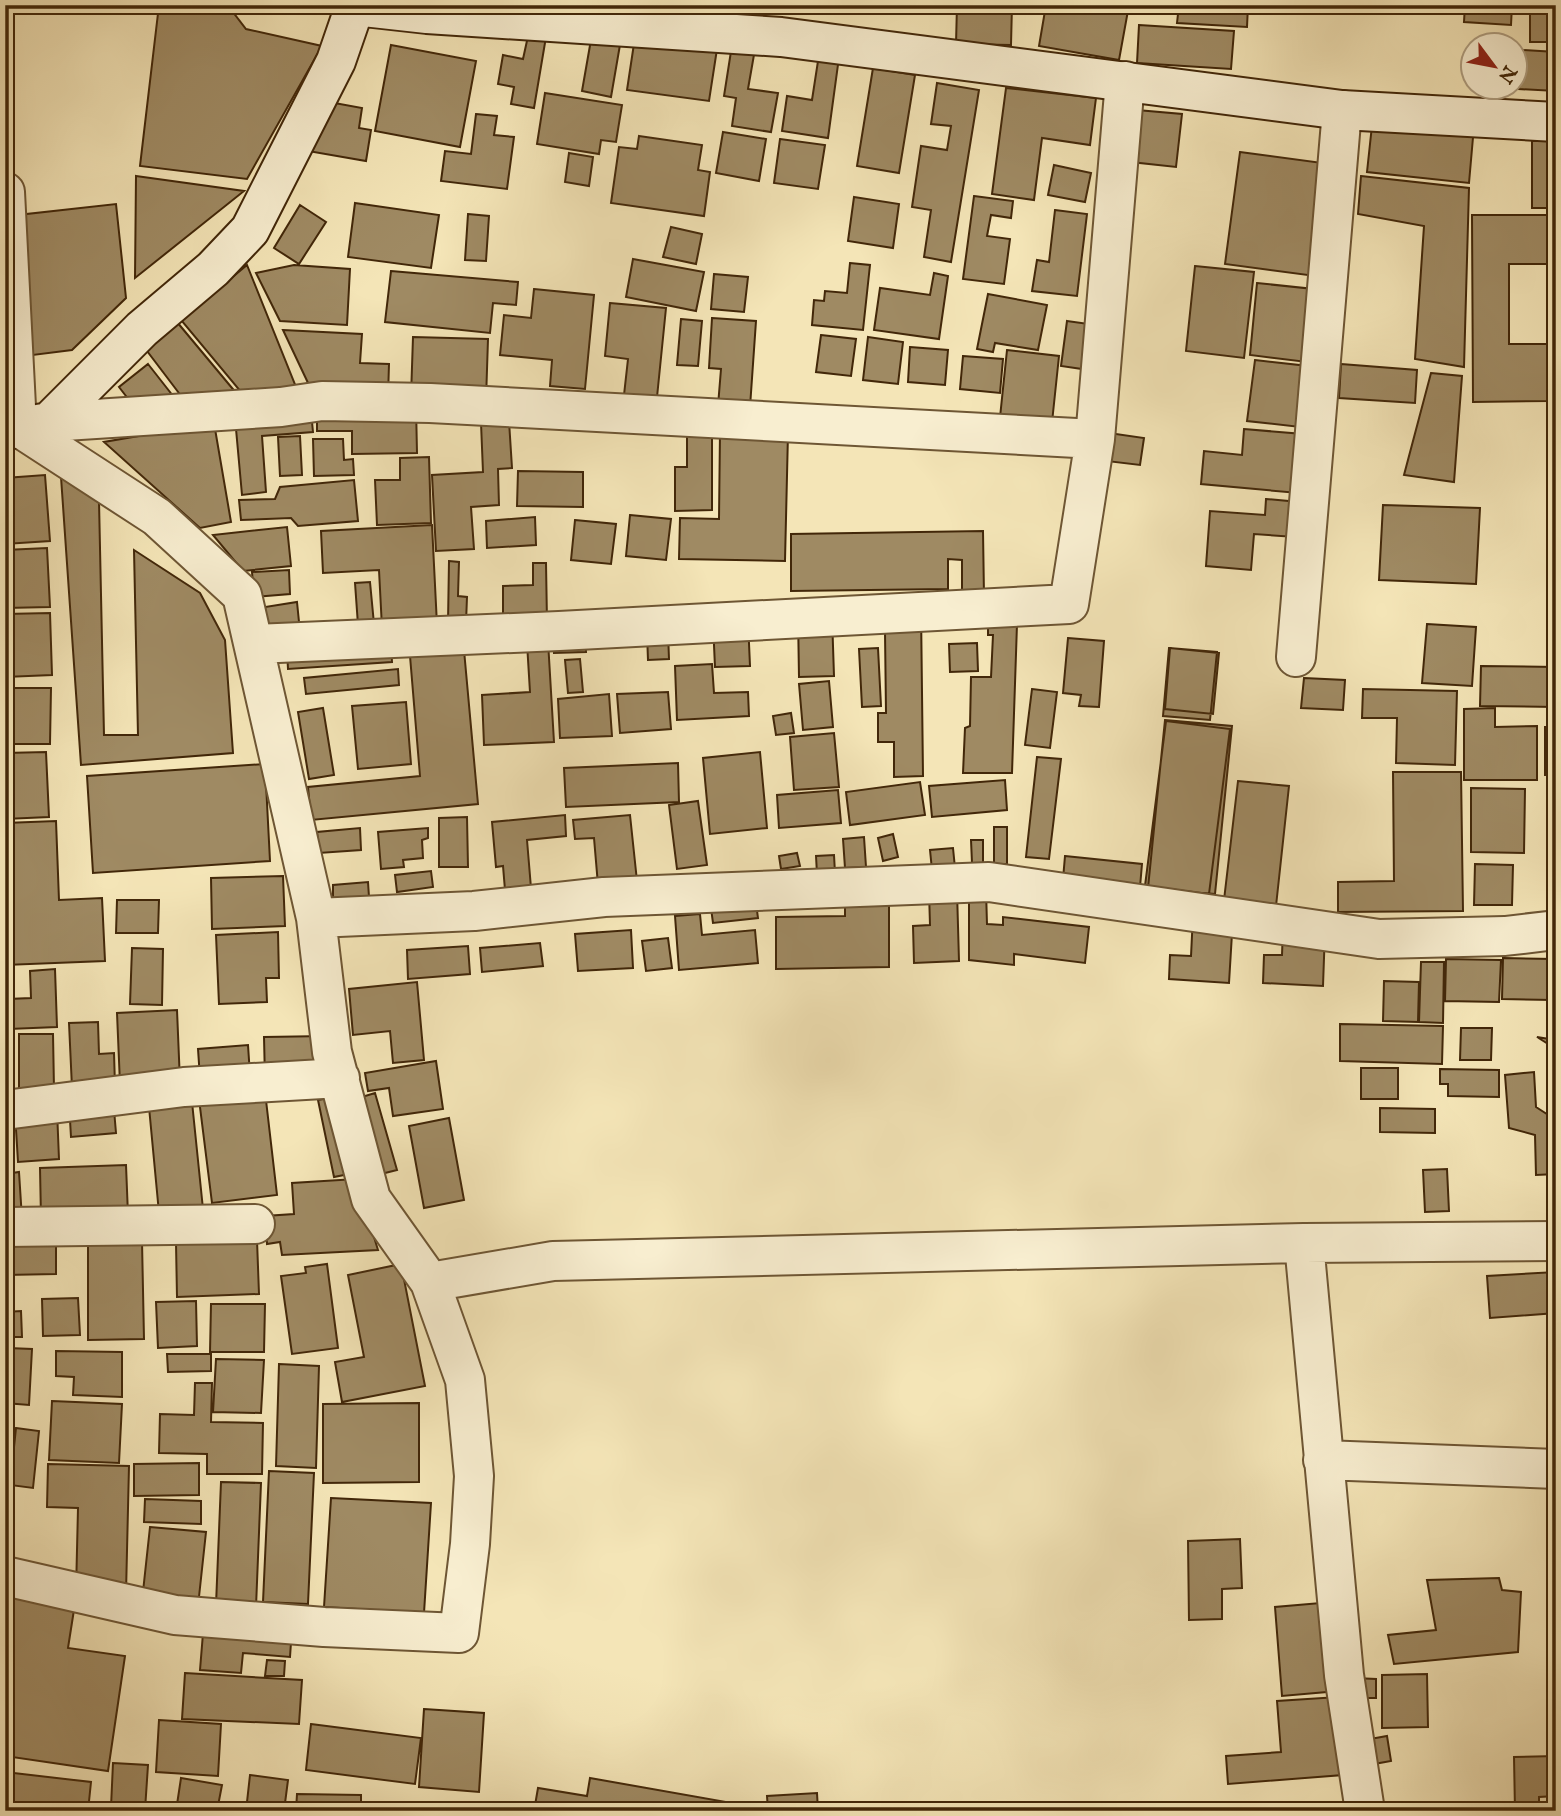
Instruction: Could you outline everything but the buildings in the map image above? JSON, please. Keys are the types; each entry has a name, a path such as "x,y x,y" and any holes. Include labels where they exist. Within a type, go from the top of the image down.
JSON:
{"street":[{"path":"24,426 213,269 250,230 336,61 355,6 781,37 1342,110 1556,122"},
{"path":"255,643 559,631 1069,604 1095,439 1125,82"},
{"path":"1296,657 1342,110"},
{"path":"5,192 24,426"},
{"path":"24,426 281,407 322,401 430,402 1095,439"},
{"path":"5,1576 174,1615 324,1627 458,1633 470,1544 474,1476 465,1380 430,1282 371,1199 332,1052 316,918 242,595 157,517 24,426"},
{"path":"316,918 474,911 604,897 989,882 1379,939 1505,936 1556,930"},
{"path":"5,1110 184,1087 340,1078"},
{"path":"5,1227 255,1224"},
{"path":"430,1282 553,1261 1304,1243 1556,1241"},
{"path":"1304,1243 1345,1684 1365,1811"},
{"path":"1323,1460 1556,1469"}]}
